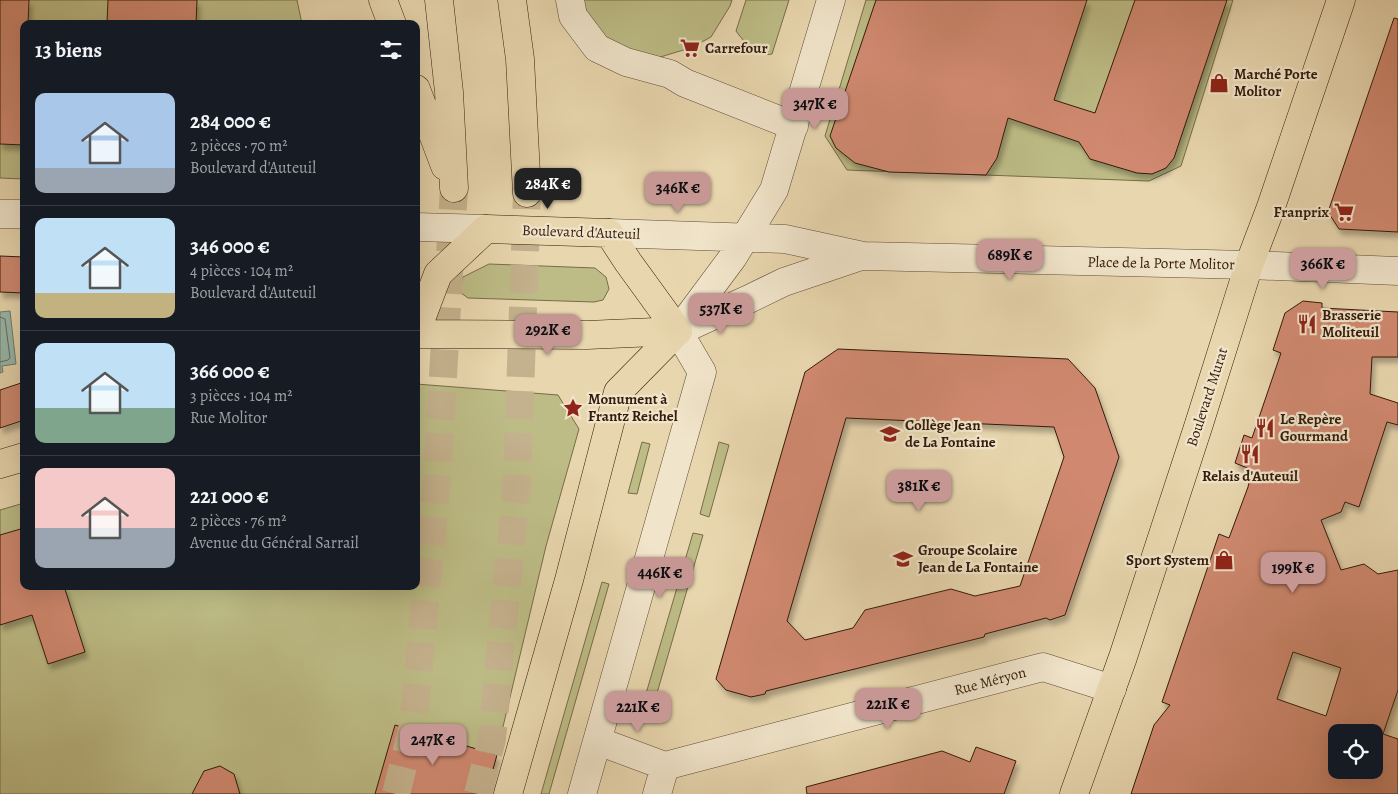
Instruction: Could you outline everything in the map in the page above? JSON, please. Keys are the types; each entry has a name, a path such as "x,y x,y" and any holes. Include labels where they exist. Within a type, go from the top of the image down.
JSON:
{"main road":[{"path":"383,0 390,20"},
{"path":"420,99 454,188 449,92 439,0"},
{"path":"512,0 520,59 527,193"},
{"name":"Boulevard Murat","path":"1074,794 1112,689 1249,265 1271,208 1341,0"},
{"path":"420,322 438,274 486,229"},
{"name":"Boulevard d'Auteuil","path":"486,229 609,233"},
{"path":"609,233 678,331"},
{"path":"420,333 587,335 678,331"},
{"path":"508,794 569,580 618,392 678,331"},
{"path":"0,464 20,458"}],"street":[{"path":"570,0 573,16 597,48 626,62 670,74 685,83 794,126"},
{"path":"582,794 702,372 678,331 733,257 774,190 831,0"},
{"path":"0,214 20,214"},
{"name":"Boulevard d'Auteuil","path":"420,227 486,229"},
{"name":"Boulevard d'Auteuil","path":"609,233 746,237"},
{"name":"Place de la Porte Molitor","path":"746,237 785,239 863,256 1249,265 1398,272"},
{"name":"Place de la Porte Molitor","path":"678,331 784,282 863,256"},
{"name":"Rue Méryon","path":"664,766 1043,667 1112,689"},
{"path":"598,741 664,766 657,794"}],"shaded area":[{"path":"0,0 297,0 301,20 20,20 20,179 0,178"},
{"path":"583,0 732,0 711,37 690,48 657,58 620,52 590,23"},
{"path":"746,0 789,0 772,54 761,54 756,51 736,31"},
{"path":"866,0 1233,0 1181,166 1149,181 847,170 825,136"},
{"path":"489,264 595,268 606,277 609,289 603,300 594,302 468,298 461,293 460,287 463,277"},
{"path":"420,384 558,395 579,429 546,546 487,794 0,794 0,510 20,504 20,590 420,590"},
{"path":"642,442 650,444 637,494 628,493"},
{"path":"719,442 729,445 709,517 700,514"},
{"path":"693,533 703,535 655,700 645,697"},
{"path":"602,582 609,584 549,794 541,794"}],"water":[{"path":"10,311 16,364 2,366 3,372 0,373 0,312"}],"building":[{"path":"0,0 29,0 28,20 20,20 20,145 0,144"},
{"path":"108,0 197,0 196,20 107,20"},
{"path":"876,0 1087,0 1054,100 1095,113 1135,0 1227,0 1174,158 1166,168 1152,174 1137,173 1090,159 1079,142 1008,118 997,158 986,175 889,172 855,163 836,148 830,136"},
{"path":"1394,18 1398,19 1398,232 1339,229 1328,212"},
{"path":"0,256 20,257 20,293 0,292"},
{"path":"1303,301 1322,303 1322,308 1398,312 1398,357 1372,357 1370,394 1398,403 1398,425 1387,422 1359,507 1345,502 1341,512 1321,520 1341,570 1364,564 1378,574 1398,570 1398,690 1383,734 1398,739 1398,794 1131,794 1154,725 1170,705 1162,702 1219,534 1229,538 1248,487 1252,470 1235,463 1244,435 1252,438 1281,353 1273,350 1285,313","holes":["1293,652 1341,668 1326,716 1277,699"]},
{"path":"838,349 1068,359 1095,388 1119,457 1065,615 1050,620 1046,618 985,634 984,637 766,691 765,694 751,697 726,690 716,679 805,372","holes":["846,418 1054,427 1064,457 1020,586 975,596 951,589 865,610 853,628 805,640 787,621"]},
{"path":"20,383 20,421 0,428 0,390"},
{"path":"20,529 20,590 65,590 85,652 48,664 32,615 0,625 0,535"},
{"path":"395,725 497,755 486,794 375,794"},
{"path":"976,747 1016,761 1004,794 807,794 806,787 942,751 970,762"},
{"path":"220,766 234,774 240,794 192,794 204,771"}],"tunnel":[{"path":"396,794 413,726 437,478 454,188"},
{"path":"478,794 492,739 517,481 527,193"}],"place":[{"name":"Carrefour","path":"690,48"},
{"name":"Marché Porte Molitor","path":"1219,83"},
{"name":"Franprix","path":"1344,212"},
{"name":"Brasserie Moliteuil","path":"1307,324"},
{"name":"Monument à Frantz Reichel","path":"573,408"},
{"name":"Le Repère Gourmand","path":"1265,428"},
{"name":"Collège Jean de La Fontaine","path":"890,434"},
{"name":"Relais d'Auteuil","path":"1250,454"},
{"name":"Groupe Scolaire Jean de La Fontaine","path":"903,559"},
{"name":"Sport System","path":"1224,560"}]}
